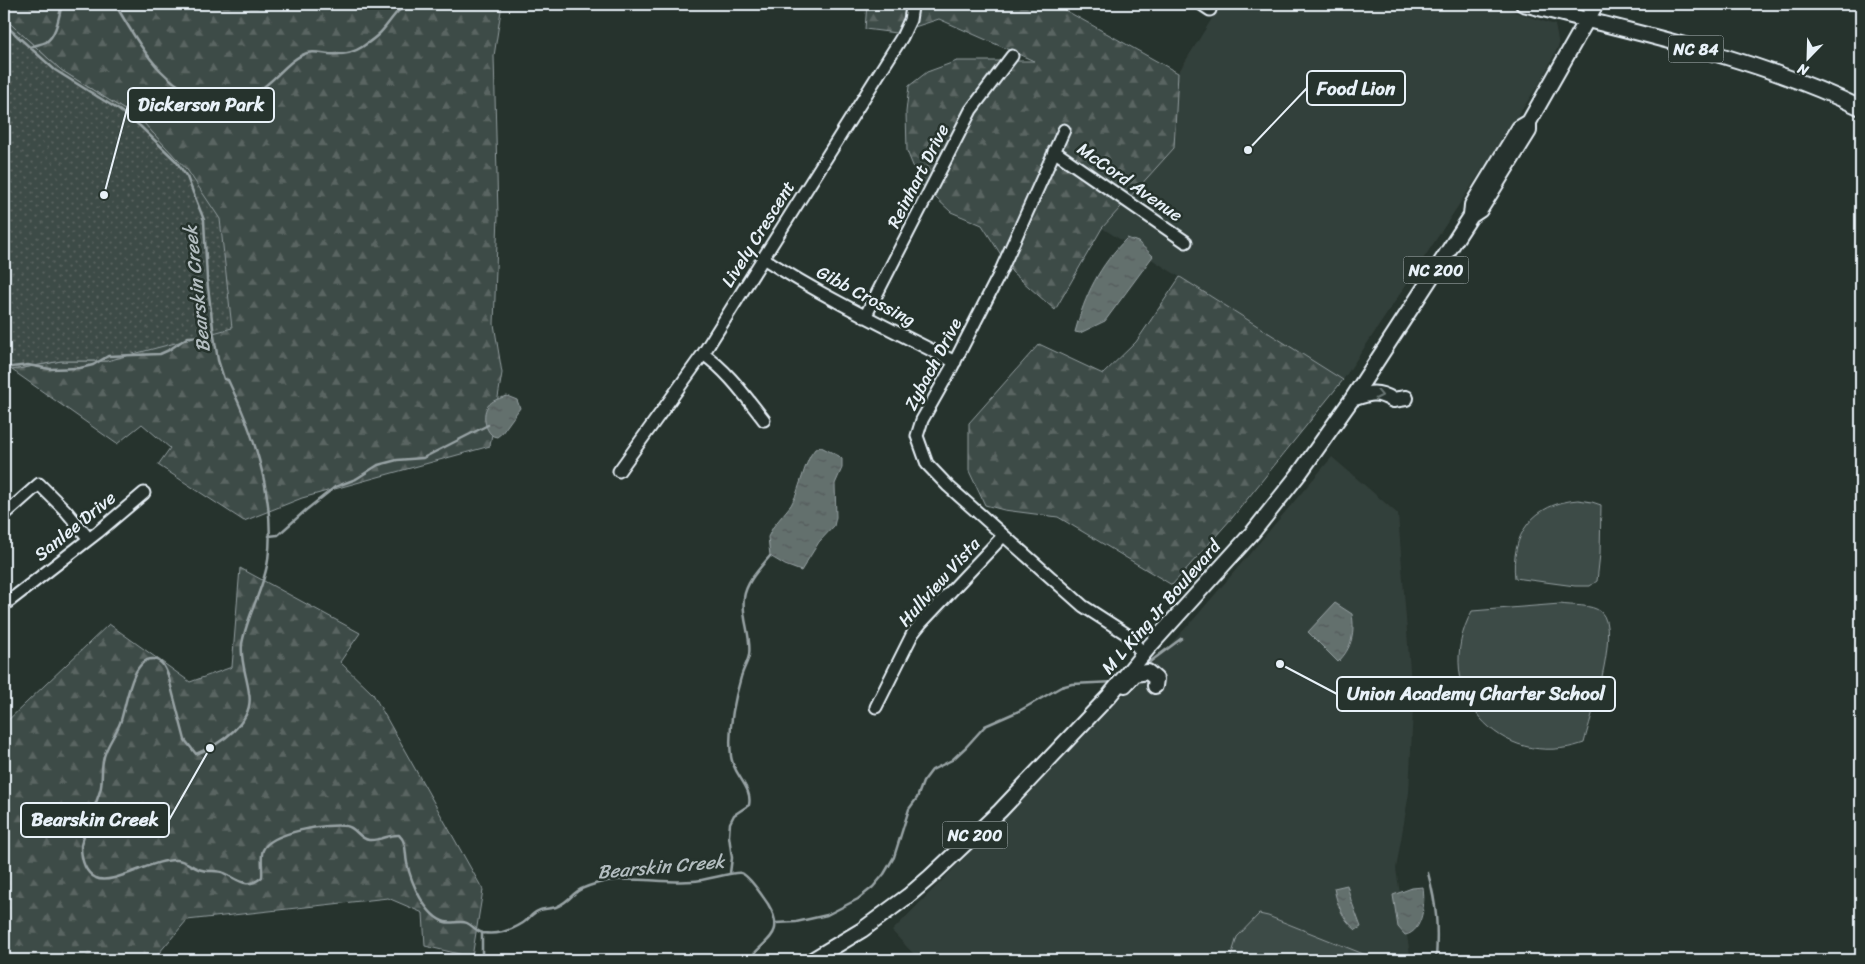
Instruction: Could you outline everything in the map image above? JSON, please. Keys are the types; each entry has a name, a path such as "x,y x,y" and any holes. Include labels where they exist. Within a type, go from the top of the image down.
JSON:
{"main road":[{"path":"1523,4 1587,20"},
{"name":"M L King Jr Boulevard","path":"818,957 862,930 908,896 1000,811 1109,696 1143,654 1253,532 1305,466 1352,399 1471,216 1480,210 1506,170 1529,132 1529,122 1596,4"},
{"name":"NC 84","path":"1587,20 1695,49 1774,73 1823,91 1861,108"},
{"path":"1352,399 1375,392 1393,400 1406,398"},
{"path":"1000,811 1025,790 1135,674 1148,672 1156,679 1155,686"}],"street":[{"name":"Lively Crescent","path":"619,472 703,354 902,37 910,20 912,7"},
{"name":"Reinhart Drive","path":"865,317 971,110 1012,56"},
{"name":"Zybach Drive","path":"1064,130 998,277 955,362 922,420 917,436 927,464 1083,606 1128,635 1143,654"},
{"name":"McCord Avenue","path":"1054,151 1186,242"},
{"name":"Gibb Crossing","path":"763,258 805,285 955,362"},
{"path":"703,354 718,364 764,420"},
{"path":"4,515 39,484 89,539"},
{"name":"Sanlee Drive","path":"4,605 89,539 144,493"},
{"name":"Hullview Vista","path":"876,707 921,623 1004,536"}],"shaded area":[{"path":"1221,4 1490,4 1555,25 1559,45 1543,78 1343,380 1102,228 1174,148 1178,73"},
{"path":"1332,457 1398,514 1413,709 1409,793 1396,869 1411,960 919,960 892,931 1090,730 1194,619"}],"green space":[{"path":"4,4 502,4 494,56 498,215 494,324 502,373 490,446 302,498 244,521 158,465 170,448 142,424 117,444 12,370 61,361 107,361 142,121 61,70 4,18"},
{"path":"867,4 1054,4 1178,73 1174,148 1102,228 1055,310 1012,272 982,225 951,212 920,183 907,151 906,112 909,86 927,72 957,61 1034,61 939,19 896,33 865,29"},
{"path":"4,18 61,70 142,121 188,171 220,219 232,328 107,361 61,361 12,370 4,365"},
{"path":"1180,277 1343,380 1232,518 1172,585 1058,517 1004,510 985,505 969,471 969,423 1039,344 1103,374 1136,342"},
{"path":"1578,500 1601,505 1600,554 1597,581 1590,586 1575,586 1515,578 1514,562 1516,548 1528,524 1548,507 1562,502"},
{"path":"240,568 360,633 340,662 373,694 483,890 472,957 425,946 423,913 388,898 187,920 153,960 4,960 4,724 109,624 190,682 232,667"},
{"path":"1560,604 1587,606 1597,609 1601,612 1606,622 1608,637 1606,655 1597,696 1584,743 1553,749 1525,746 1500,735 1480,718 1466,695 1459,669 1461,641 1472,611"},
{"path":"1259,914 1366,955 1364,960 1230,960 1237,937"}],"water":[{"path":"1127,238 1138,242 1153,256 1105,321 1080,333 1075,332 1083,306 1094,282 1108,259"},
{"path":"507,396 517,400 520,408 502,433 497,437 493,436 485,421 487,407 493,401"},
{"path":"821,447 842,459 842,468 835,484 836,517 834,526 819,542 801,571 785,565 770,556 768,537 773,527 791,505 810,456 815,449"},
{"path":"1335,603 1352,614 1353,621 1353,634 1349,646 1338,662 1308,632"},
{"path":"1347,885 1361,927 1356,930 1341,911 1334,888"},
{"path":"1423,887 1424,900 1420,922 1411,933 1405,935 1398,927 1393,895 1412,888"}],"waterway":[{"path":"30,47 46,42 53,35 62,4"},
{"path":"115,4 134,36 156,66 169,78 183,89 200,96 219,99 233,99 256,92 294,60 307,53 338,54 358,49 378,35 396,13 409,4"},
{"name":"Bearskin Creek","path":"4,24 55,70 119,110 140,126 176,161 187,177 204,220 207,279 218,360 224,379 228,380 238,401 255,445 266,491 269,514 270,537 266,571 244,633 242,644 243,662 249,693 249,704 246,714 233,731 215,745 196,754 185,740 168,675 164,667 159,661 153,659 139,666 130,685 120,723 104,756 101,788 81,845 83,860 89,872 96,878 113,878 157,863 177,860 205,871 222,872 243,882 252,883 262,877 263,850 277,838 301,830 338,825 346,826 369,840 399,835 405,845 407,863 412,879 425,906 431,913 445,922 465,922 481,932 488,933 499,933 514,928 542,909 559,906 581,889 606,881 631,879 681,882 741,873 752,882 768,904 775,923 775,930 772,936 749,960"},
{"path":"4,368 28,365 50,369 80,368 93,365 108,356 160,354 188,337 214,336"},
{"path":"269,536 278,535 335,487 356,479 378,465 397,460 423,458 488,425"},
{"path":"730,873 732,858 729,836 730,823 734,815 749,805 748,792 735,769 730,746 734,706 750,648 743,605 745,592 750,581 770,556"},
{"path":"1143,667 1182,638"},
{"path":"776,923 796,922 827,915 858,899 873,887 884,874 894,857 909,809 917,798 923,782 932,770 952,760 985,726 1019,711 1061,687 1072,684 1115,682"},
{"path":"1428,873 1436,916 1436,960"},
{"path":"482,933 482,960"}],"place":[{"name":"Food Lion","path":"1248,150"},
{"name":"Dickerson Park","path":"104,195"},
{"name":"Union Academy Charter School","path":"1280,664"},
{"name":"Bearskin Creek","path":"210,748"}]}
